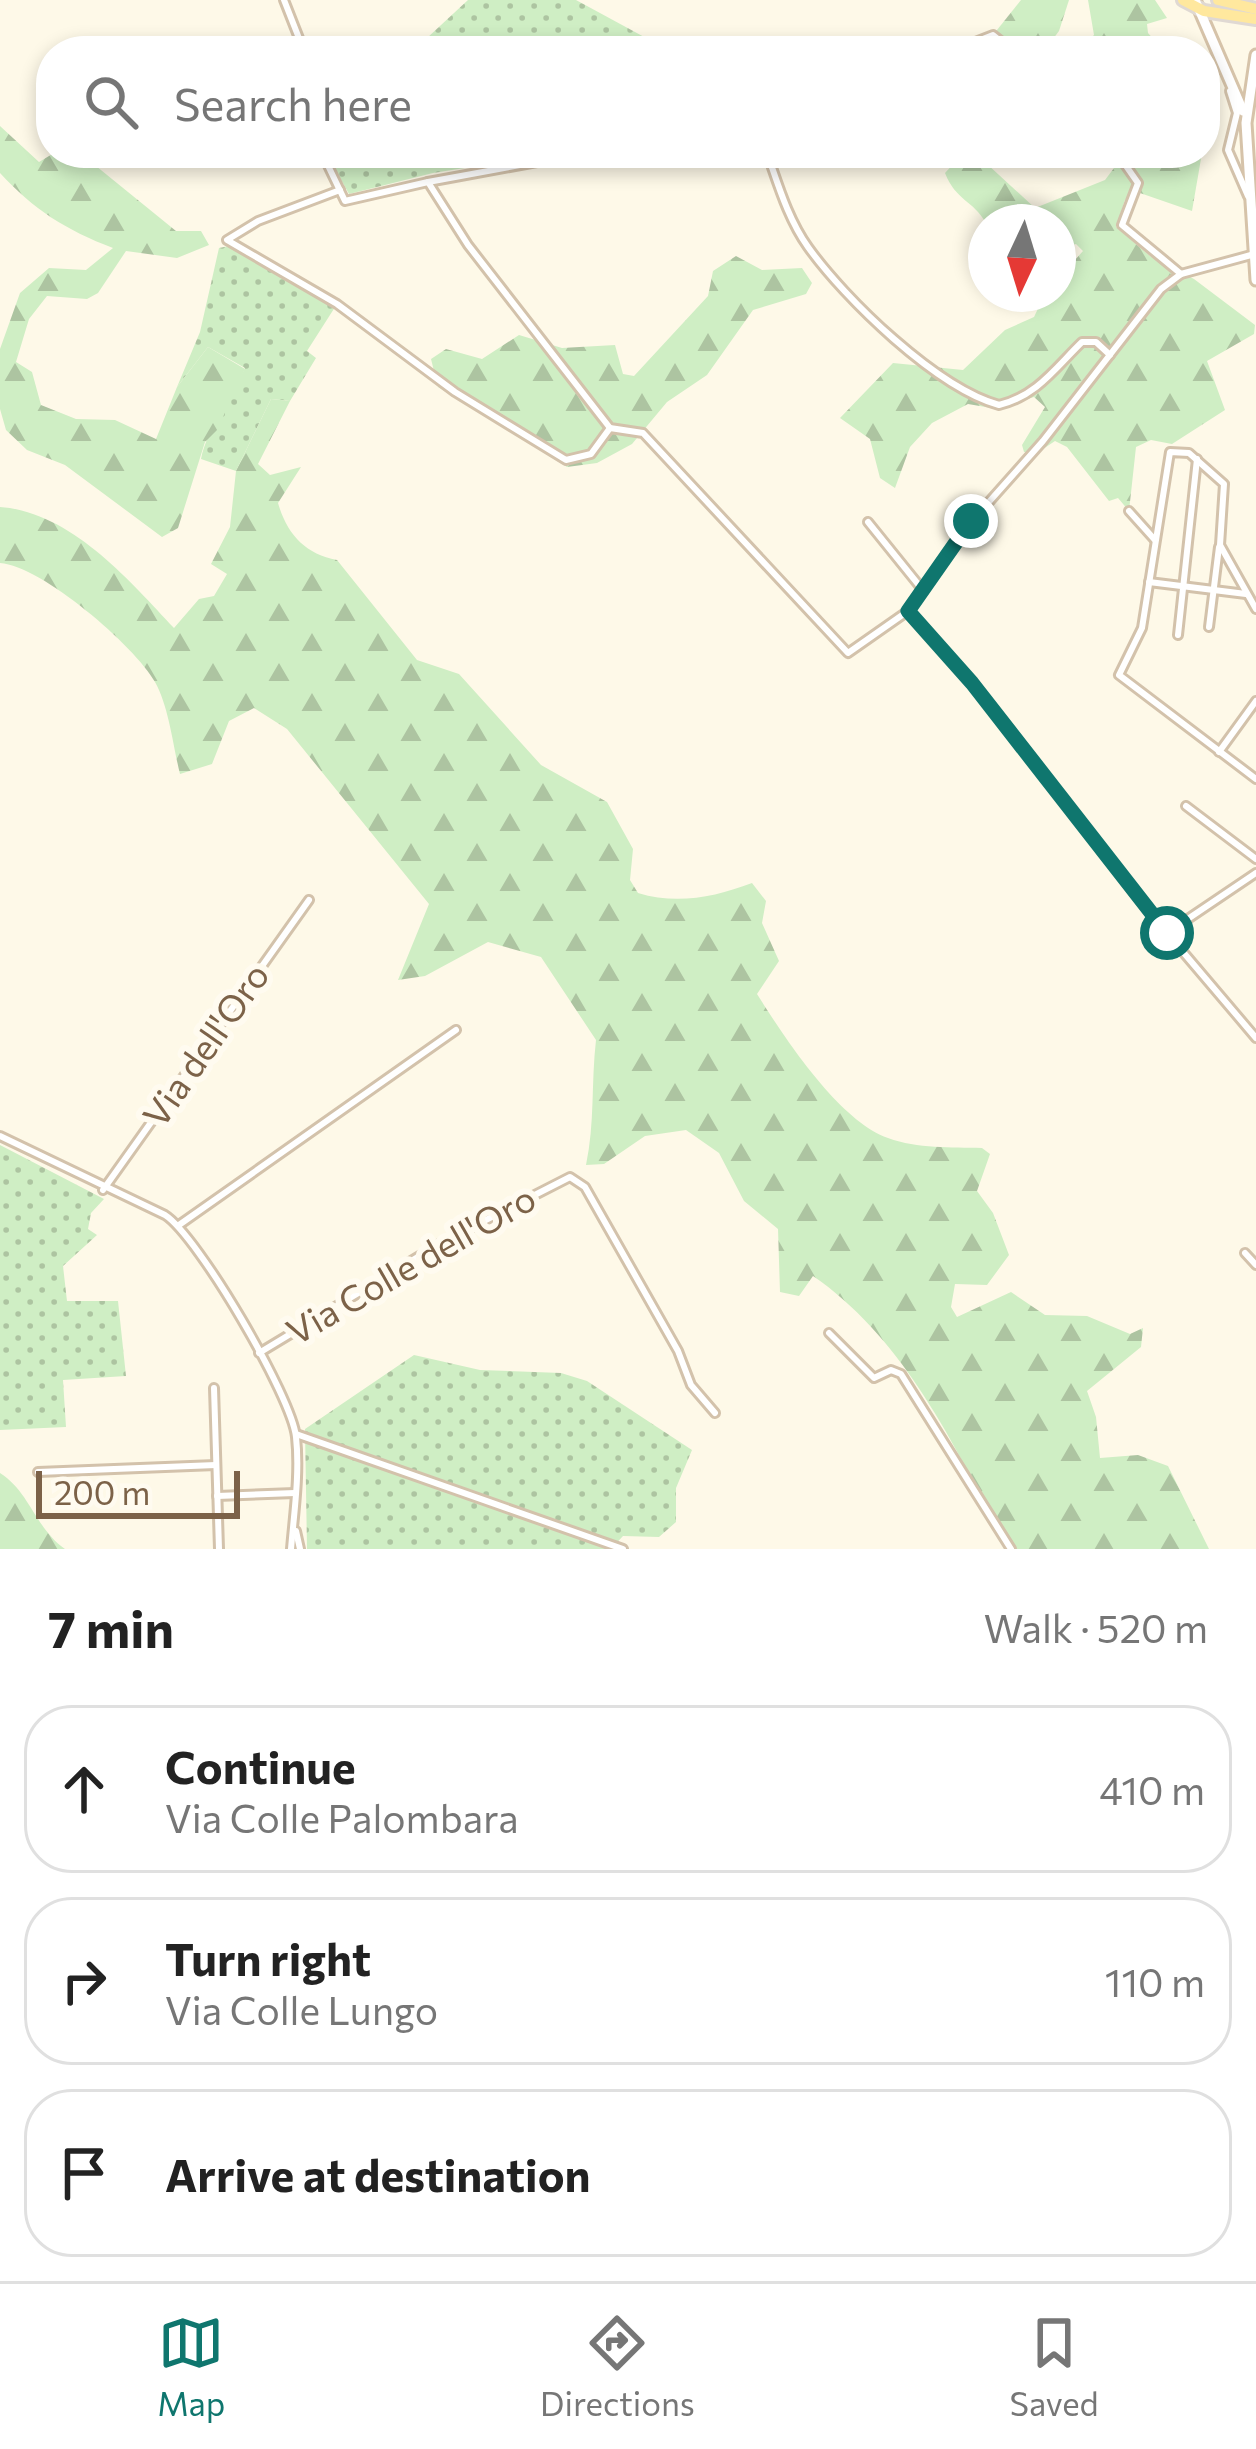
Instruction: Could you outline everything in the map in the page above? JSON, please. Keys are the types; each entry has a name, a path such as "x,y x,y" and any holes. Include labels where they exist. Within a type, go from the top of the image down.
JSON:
{"main road":[{"path":"1183,0 1256,19"},
{"path":"1218,0 1256,9"},
{"path":"1196,2 1212,36"},
{"path":"1220,54 1246,122"},
{"path":"1256,55 1248,90 1245,177 1256,280"}],"street":[{"path":"284,0 298,36"},
{"path":"1222,58 1237,113 1228,132 1228,149 1245,177"},
{"path":"1235,91 1243,96 1248,90"},
{"path":"1246,139 1256,152"},
{"path":"329,168 345,201 504,168"},
{"path":"772,168 795,226 819,261 891,335 973,393 1000,405 1019,398 1058,370 1085,341 1110,355"},
{"path":"1128,168 1138,183 1122,225 1181,274"},
{"path":"428,182 468,244 610,428 643,434 848,653 908,611 1161,289 1181,274 1251,255"},
{"path":"340,190 258,221 228,236 228,242 337,304 455,392 566,460 592,454 610,428"},
{"path":"1209,627 1225,487 1197,459 1181,451 1167,456 1142,631 1118,675 1256,779"},
{"path":"1178,635 1197,459"},
{"path":"1130,512 1155,540"},
{"path":"868,522 922,589"},
{"path":"1220,544 1256,608"},
{"path":"1150,582 1246,594"},
{"path":"908,611 972,683 1167,933 1256,1038"},
{"path":"1220,752 1256,701"},
{"path":"1186,806 1256,859"},
{"path":"1167,933 1256,873"},
{"name":"Via dell'Oro","path":"104,1190 309,900"},
{"path":"0,1136 179,1225 456,1030"},
{"name":"Via Colle dell'Oro","path":"259,1353 442,1243 563,1178 573,1178 585,1187 628,1262 691,1385 715,1413"},
{"name":"Via Colle dell'Oro","path":"179,1225 259,1353 296,1434 295,1549"},
{"path":"1245,1253 1256,1265"},
{"path":"829,1333 874,1378 891,1370 902,1374 1011,1549"},
{"path":"214,1388 216,1549"},
{"path":"296,1434 623,1549"},
{"path":"38,1472 216,1465"},
{"path":"217,1496 295,1493"}],"green space":[{"path":"468,0 576,0 642,36 429,36"},
{"path":"1021,0 1069,0 1055,36 993,35"},
{"path":"1088,0 1155,0 1167,18 1147,24 1151,36 1094,35"},
{"path":"0,126 36,159 36,168 98,168 176,231 201,231 209,245 177,258 126,251 98,293 87,299 47,296 29,319 16,362 32,372 41,405 76,419 115,420 156,439 177,387 208,347 245,369 217,430 205,442 178,528 162,537 65,465 27,450 6,430 0,409 0,349 20,293 49,268 86,270 113,248 52,218 0,173"},
{"path":"334,168 464,168 433,173 349,194"},
{"path":"950,168 991,168 1031,204 970,204 945,173"},
{"path":"1114,168 1199,168 1192,211 1140,193 1125,200 1116,227 1150,256 1194,279 1255,325 1254,334 1207,361 1225,410 1172,444 1151,440 1136,447 1129,511 1118,498 1109,501 1067,447 1055,441 1037,453 1024,452 1022,445 1045,407 1034,397 997,409 968,404 932,423 910,447 895,488 880,478 870,439 840,418 893,363 963,370 1005,330 1036,312 1076,312 1076,259 1083,251 1076,244 1076,204 1045,204 1105,180"},
{"path":"234,245 337,304 307,351 316,358 290,401 271,399 236,471 201,459 245,368 208,347 177,387 200,332 219,248"},
{"path":"736,256 762,270 802,268 812,283 806,294 753,310 707,375 667,402 632,444 597,463 567,467 438,387 431,359 446,349 482,359 519,335 562,348 615,345 623,374 634,376 708,296 713,271"},
{"path":"271,399 290,401 258,464 270,475 301,467 278,503 299,541 337,560 417,660 459,674 541,765 607,802 633,849 630,880 638,893 696,898 752,883 766,901 762,923 779,961 757,994 814,1076 851,1114 869,1129 899,1142 982,1148 990,1154 977,1191 993,1213 1009,1255 987,1285 955,1284 951,1307 957,1317 1011,1292 1045,1315 1087,1316 1130,1334 1143,1328 1141,1347 1087,1391 1096,1417 1100,1458 1138,1455 1168,1466 1209,1549 1007,1549 927,1400 875,1332 813,1276 799,1296 780,1292 778,1229 744,1201 719,1153 686,1130 645,1136 604,1164 586,1165 596,1040 541,957 488,942 425,976 398,980 429,904 287,729 254,708 229,721 212,764 180,774 164,703 144,667 108,629 62,592 18,567 0,563 0,507 51,521 97,552 174,628 199,599 214,596 227,574 211,564 230,527 236,471"},
{"path":"0,1145 104,1199 91,1213 88,1229 97,1235 63,1266 67,1301 118,1301 126,1376 63,1380 66,1427 0,1430"},
{"path":"414,1355 480,1370 561,1373 587,1381 692,1450 676,1488 676,1522 659,1537 623,1536 611,1549 307,1549 305,1429"},
{"path":"0,1473 19,1490 46,1531 65,1549 0,1549"}],"route":[{"path":"971,521 908,611 972,683 1167,933"}]}
